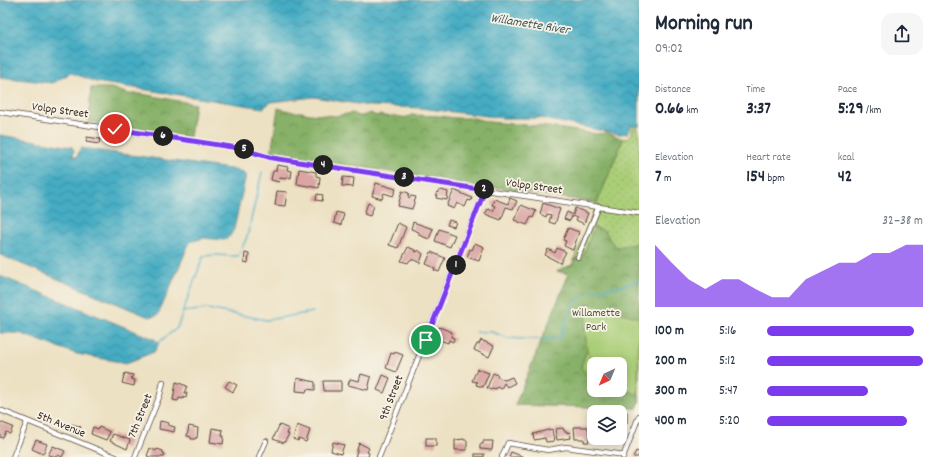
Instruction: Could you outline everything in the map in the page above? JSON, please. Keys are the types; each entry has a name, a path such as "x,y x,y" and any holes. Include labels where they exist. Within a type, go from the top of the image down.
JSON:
{"street":[{"name":"Volpp Street","path":"0,112 238,148 272,158 639,213"},
{"name":"9th Street","path":"379,457 485,190"},
{"path":"578,257 599,206"},
{"name":"7th Street","path":"135,457 160,395 163,382"},
{"name":"5th Avenue","path":"0,410 116,457"},
{"path":"502,457 508,443 548,450 573,448 623,456 639,416"},
{"path":"13,457 27,422"},
{"path":"259,457 266,441"}],"green space":[{"path":"91,88 111,88 129,94 142,94 195,104 190,137 88,122"},
{"path":"278,108 293,112 336,116 353,113 358,116 362,116 371,113 376,116 407,117 411,115 474,118 489,122 549,127 597,134 608,133 623,139 597,203 494,187 482,188 452,181 271,154"},
{"name":"Willamette Park","path":"636,126 639,134 639,402 637,408 627,408 627,405 587,405 587,407 515,405 569,274 557,271 572,265 623,139 628,138 632,134 632,128"},
{"name":"Willamette Park","path":"594,227 605,231 616,247 639,243 639,318 588,303 585,328 587,350 581,367 587,374 587,397 627,397 627,390 639,395 637,408 627,408 627,405 587,405 587,407 515,405 569,274 557,271 572,265 575,259 582,259"},
{"path":"588,303 639,318 638,395 627,390 627,357 590,357 587,350 585,328"}],"water":[{"name":"Willamette River","path":"0,0 639,0 639,127 635,125 631,126 628,133 619,134 540,118 503,118 420,108 370,106 314,97 271,102 263,108 96,82 71,73 52,83 0,77"},
{"path":"0,135 72,147 74,150 73,156 77,157 81,148 237,170 246,175 234,229 230,236 224,240 203,238 190,242 158,315 149,317 0,255"},
{"path":"0,276 154,339 159,343 154,352 126,363 77,354 19,333 0,333"}],"building":[{"path":"87,137 100,139 99,144 86,142"},
{"path":"277,165 288,167 287,170 292,171 291,178 280,178 279,182 271,180 273,171 276,171"},
{"path":"299,169 316,172 316,176 320,177 319,188 297,184"},
{"path":"343,177 354,178 353,187 342,186"},
{"path":"376,183 396,189 393,196 384,193 382,199 372,196"},
{"path":"441,190 448,192 447,200 436,198 438,191"},
{"path":"454,190 472,198 471,201 468,200 465,207 457,203 454,209 447,206"},
{"path":"277,191 287,192 285,206 275,205"},
{"path":"402,191 409,193 408,197 410,198 411,196 416,197 412,209 398,206"},
{"path":"317,194 323,195 322,201 316,200"},
{"path":"510,198 517,201 513,209 506,207 501,220 485,214 488,209 493,211 495,206 492,205 494,199 508,204"},
{"path":"368,203 374,206 370,216 364,214"},
{"path":"543,203 560,209 555,224 549,222 551,215 547,214 546,217 540,214"},
{"path":"521,205 536,211 533,218 531,217 527,225 514,220"},
{"path":"575,208 588,213 584,224 572,216 570,221 564,219 567,212 573,215"},
{"path":"336,212 344,214 341,225 334,223"},
{"path":"449,220 456,222 454,227 447,225"},
{"path":"413,222 433,229 429,239 419,235 419,232 411,229"},
{"path":"398,223 406,227 398,248 389,245"},
{"path":"568,228 579,232 573,250 564,246 566,241 563,240"},
{"path":"439,229 455,235 450,247 435,241"},
{"path":"475,243 484,247 479,261 467,257 470,249 472,250"},
{"path":"408,247 417,252 418,250 423,254 420,263 412,259 408,263 401,261"},
{"path":"557,248 566,252 560,263 545,255 548,249 555,253"},
{"path":"431,252 445,258 439,272 434,270 435,268 426,264"},
{"path":"245,253 249,254 248,263 244,262"},
{"path":"439,327 452,332 451,337 454,338 453,342 449,340 448,343 437,339"},
{"path":"481,340 494,346 489,357 474,350"},
{"path":"395,352 403,355 396,372 386,368 391,353 394,354"},
{"path":"477,369 489,373 483,387 476,385 477,382 472,381"},
{"path":"125,373 133,375 131,379 135,380 134,386 122,383"},
{"path":"493,373 498,375 497,377 505,380 512,377 515,383 507,387 504,383 501,389 497,387 496,389 492,388 491,390 487,388"},
{"path":"361,374 371,377 368,390 348,385 350,379 359,381"},
{"path":"383,375 390,378 384,393 377,390"},
{"path":"297,378 315,382 315,390 307,389 306,392 296,391"},
{"path":"229,381 237,385 233,392 225,387"},
{"path":"323,381 341,381 341,391 324,391"},
{"path":"176,382 187,386 184,393 187,393 186,398 179,398 178,401 173,400"},
{"path":"160,421 169,423 168,425 175,427 174,432 159,429"},
{"path":"0,422 13,427 10,434 6,432 3,438 0,437"},
{"path":"72,424 81,427 77,435 72,433 73,430 70,429"},
{"path":"280,425 289,429 287,434 289,434 284,443 273,439"},
{"path":"297,425 310,430 306,442 299,439 298,441 293,439"},
{"path":"189,426 198,428 197,438 191,439 191,437 187,436"},
{"path":"93,427 98,429 99,427 110,432 106,440 91,434"},
{"path":"574,427 587,427 587,442 584,442 584,439 575,439"},
{"path":"212,428 223,430 223,444 210,442"},
{"path":"563,428 564,431 567,431 567,433 570,432 571,438 557,440 555,429"},
{"path":"552,429 554,441 546,442 545,438 534,440 533,434"},
{"path":"113,434 130,440 127,449 110,441"},
{"path":"426,438 436,438 436,446 426,446"},
{"path":"36,440 47,444 43,454 32,449"},
{"path":"455,440 467,440 467,450 455,450"},
{"path":"483,441 493,441 492,450 480,449 480,444 483,444"},
{"path":"333,442 344,445 341,454 331,451"},
{"path":"359,443 369,448 367,452 369,453 368,457 355,457"},
{"path":"53,446 65,451 62,457 58,455 57,457 48,455"},
{"path":"150,448 156,451 157,449 163,451 165,454 164,457 147,456"},
{"path":"636,451 639,452 639,457 633,457"},
{"path":"511,452 524,457 509,457"},
{"path":"475,454 484,454 484,457 475,457"}],"waterway":[{"path":"158,343 177,328 203,257 216,255 238,256 247,237 262,172"},
{"path":"593,290 621,286 639,281"},
{"path":"476,332 492,332 508,338 559,339 574,302 587,293"},
{"path":"183,312 207,309 267,320 313,312"}],"route":[{"path":"115,129 238,148 272,158 485,190 426,340"}]}
